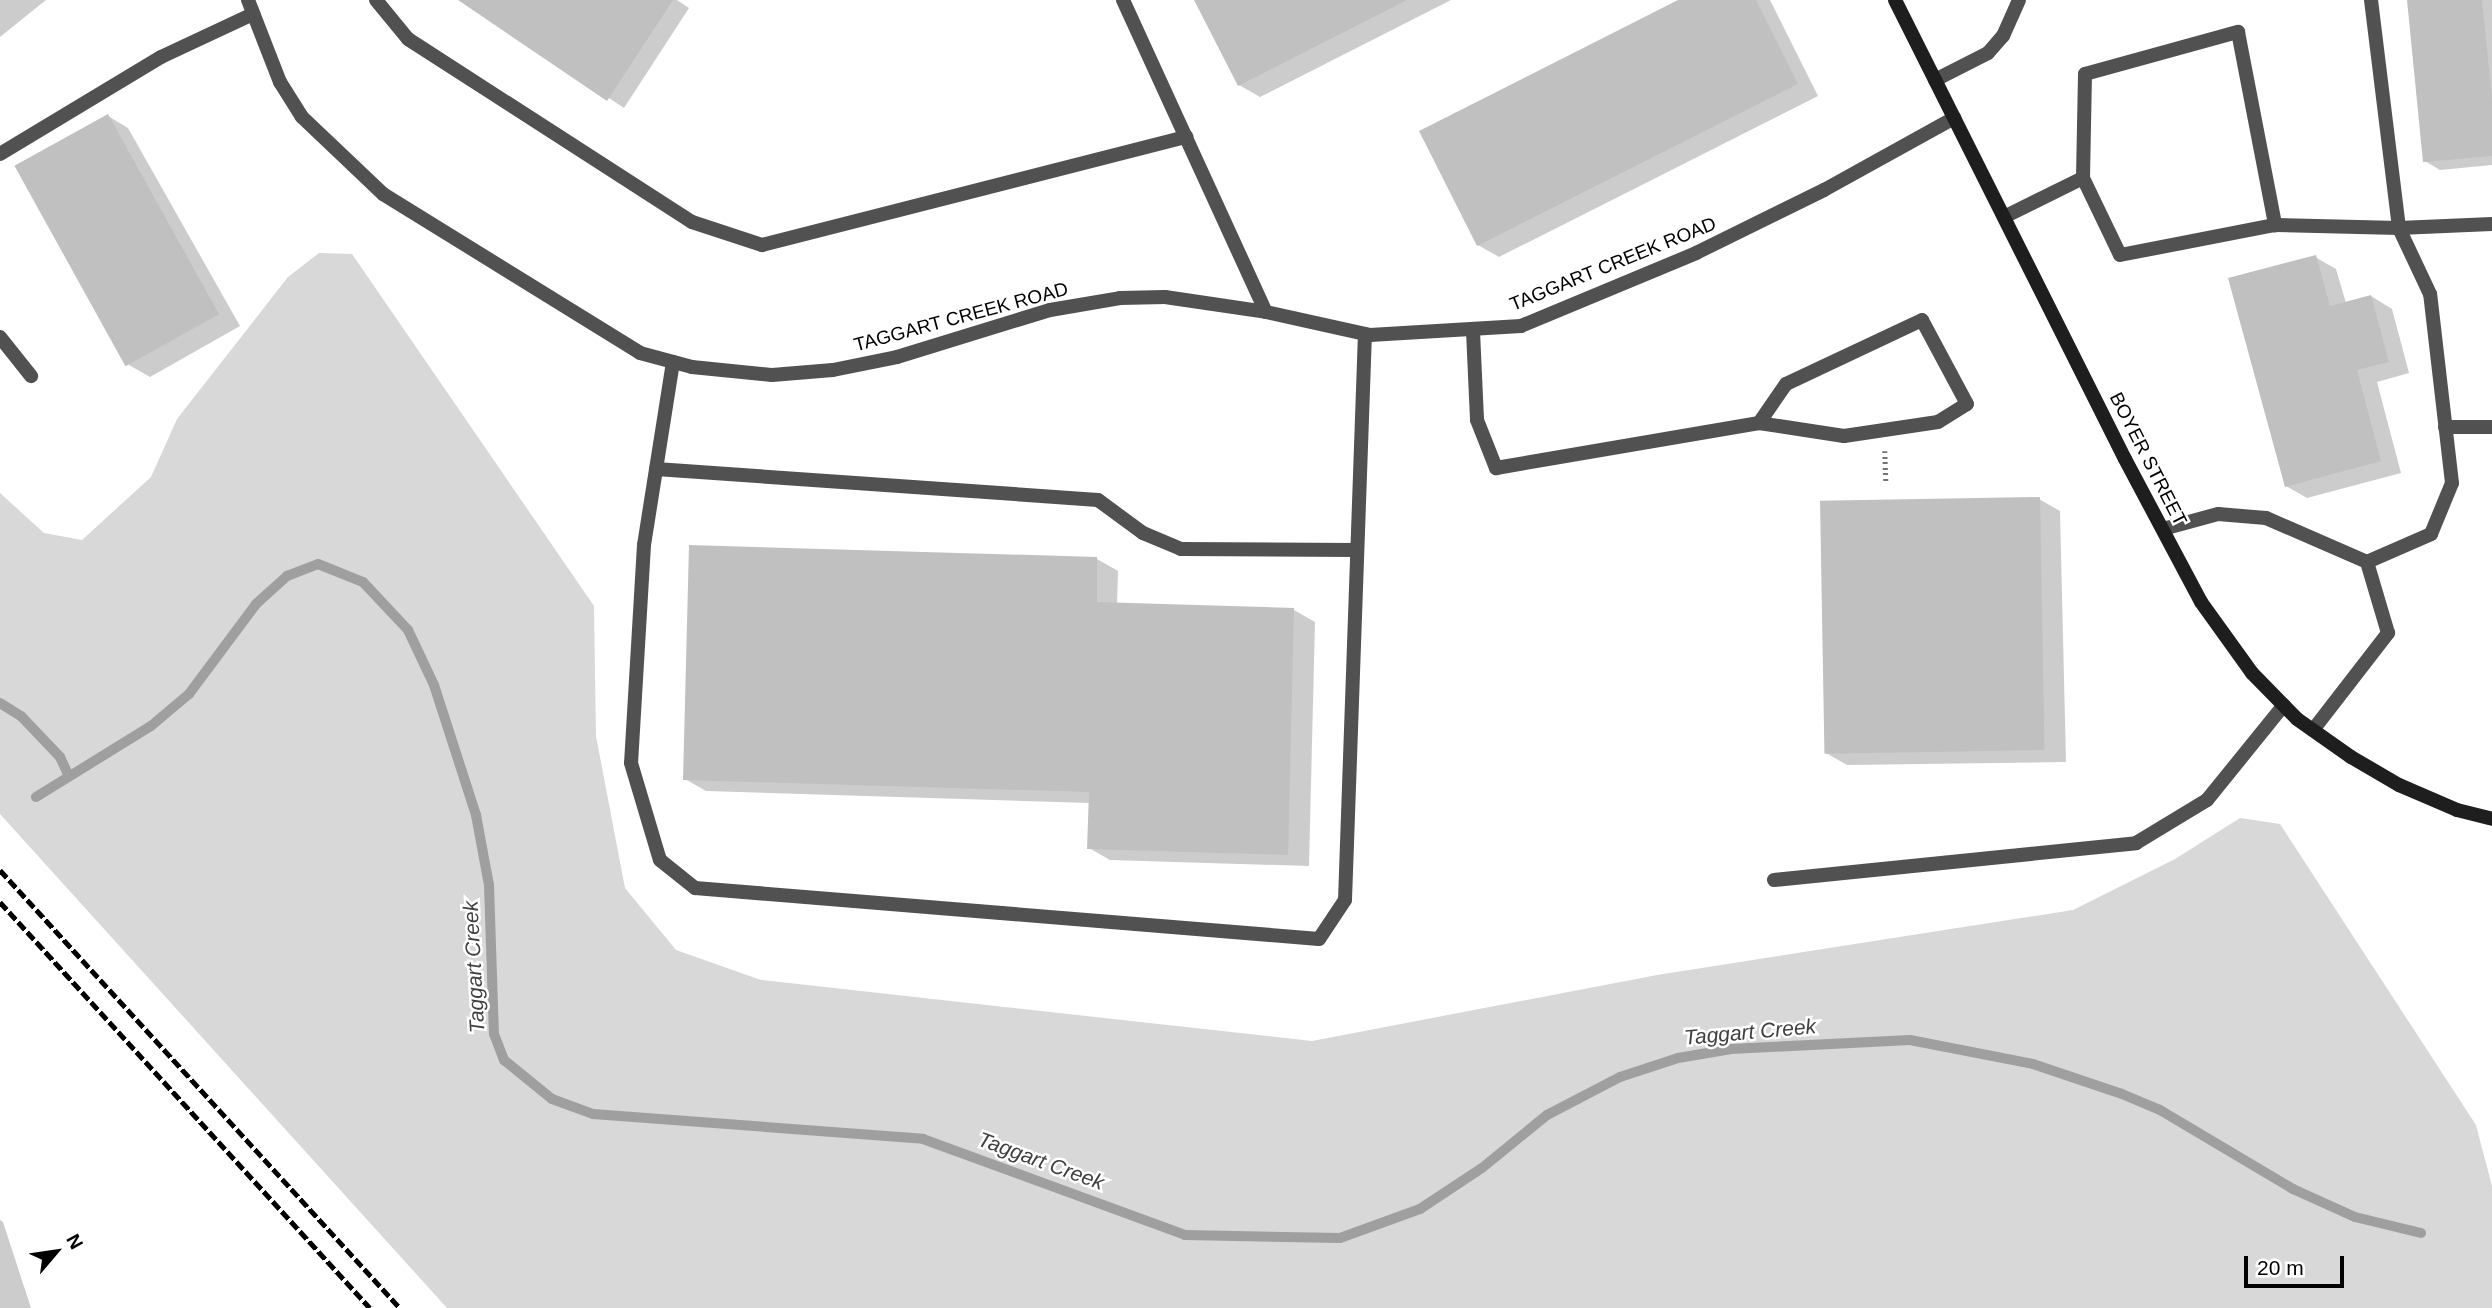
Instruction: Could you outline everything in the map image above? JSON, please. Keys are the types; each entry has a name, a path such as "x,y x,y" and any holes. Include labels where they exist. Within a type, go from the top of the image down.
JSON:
{"main road":[{"name":"BOYER STREET","path":"1895,0 2201,602 2252,673 2313,730 2399,785 2457,810 2492,819"}],"street":[{"path":"376,0 408,39 681,215 762,244 1186,137"},
{"path":"1122,0 1266,312"},
{"path":"1935,80 1988,53 2003,36 2019,0"},
{"path":"2163,529 2218,514 2266,518 2367,562 2431,534 2452,484 2430,294 2399,228 2371,0"},
{"path":"0,154 250,7"},
{"name":"TAGGART CREEK ROAD","path":"250,7 280,82 302,117 383,194 640,353 673,362 772,375 833,370 897,357 1050,310 1121,298 1165,297 1266,312 1365,334 1473,331 1521,326 1696,253 1954,118"},
{"path":"2274,225 2238,32 2085,74 2083,178 2120,255 2274,225 2399,228 2492,224"},
{"path":"2004,217 2083,178"},
{"path":"1473,331 1476,420 1496,468 1759,423 1844,436 1938,422 1967,404 1922,320 1786,384 1759,423"},
{"path":"673,362 643,545 631,763 660,860 695,888 1319,939 1345,900 1365,334"},
{"path":"0,337 31,376"},
{"path":"2445,427 2492,426"},
{"path":"656,469 1098,500 1143,533 1181,549 1356,550"},
{"path":"2313,730 2388,633 2367,562"},
{"path":"1774,880 2136,843 2207,800 2284,705"}],"shaded area":[{"path":"319,253 352,254 594,606 596,736 625,888 676,950 761,980 1312,1041 1657,975 2073,910 2175,859 2240,818 2280,824 2476,1125 2492,1186 2492,1308 447,1308 0,814 0,493 44,533 82,540 151,477 177,419 288,277"}],"building":[{"path":"458,0 673,0 607,101"},
{"path":"1194,0 1407,0 1238,86"},
{"path":"1678,0 1756,0 1798,84 1477,246 1419,131"},
{"path":"2407,0 2482,0 2492,99 2492,156 2423,162"},
{"path":"108,114 219,314 125,366 14,166"},
{"path":"2316,255 2330,306 2371,295 2389,362 2357,370 2381,461 2285,487 2228,278"},
{"path":"2040,497 2044,750 1824,754 1820,501"},
{"path":"689,545 1097,557 1097,602 1294,608 1288,855 1087,849 1089,792 683,780"}],"waterway":[{"name":"Taggart Creek","path":"36,797 151,726 189,694 256,604 287,576 318,564 363,582 408,630 434,685 476,815 489,885 494,1034 504,1060 552,1099 593,1114 923,1139 1185,1235 1340,1238 1420,1209 1482,1168 1547,1115 1620,1077 1678,1058 1731,1049 1910,1040 2033,1064 2122,1094 2160,1110 2293,1189 2355,1217 2421,1233"},
{"path":"0,703 21,716 60,757 69,776"}],"railway":[{"path":"0,870 400,1308"},
{"path":"0,902 370,1308"}]}
